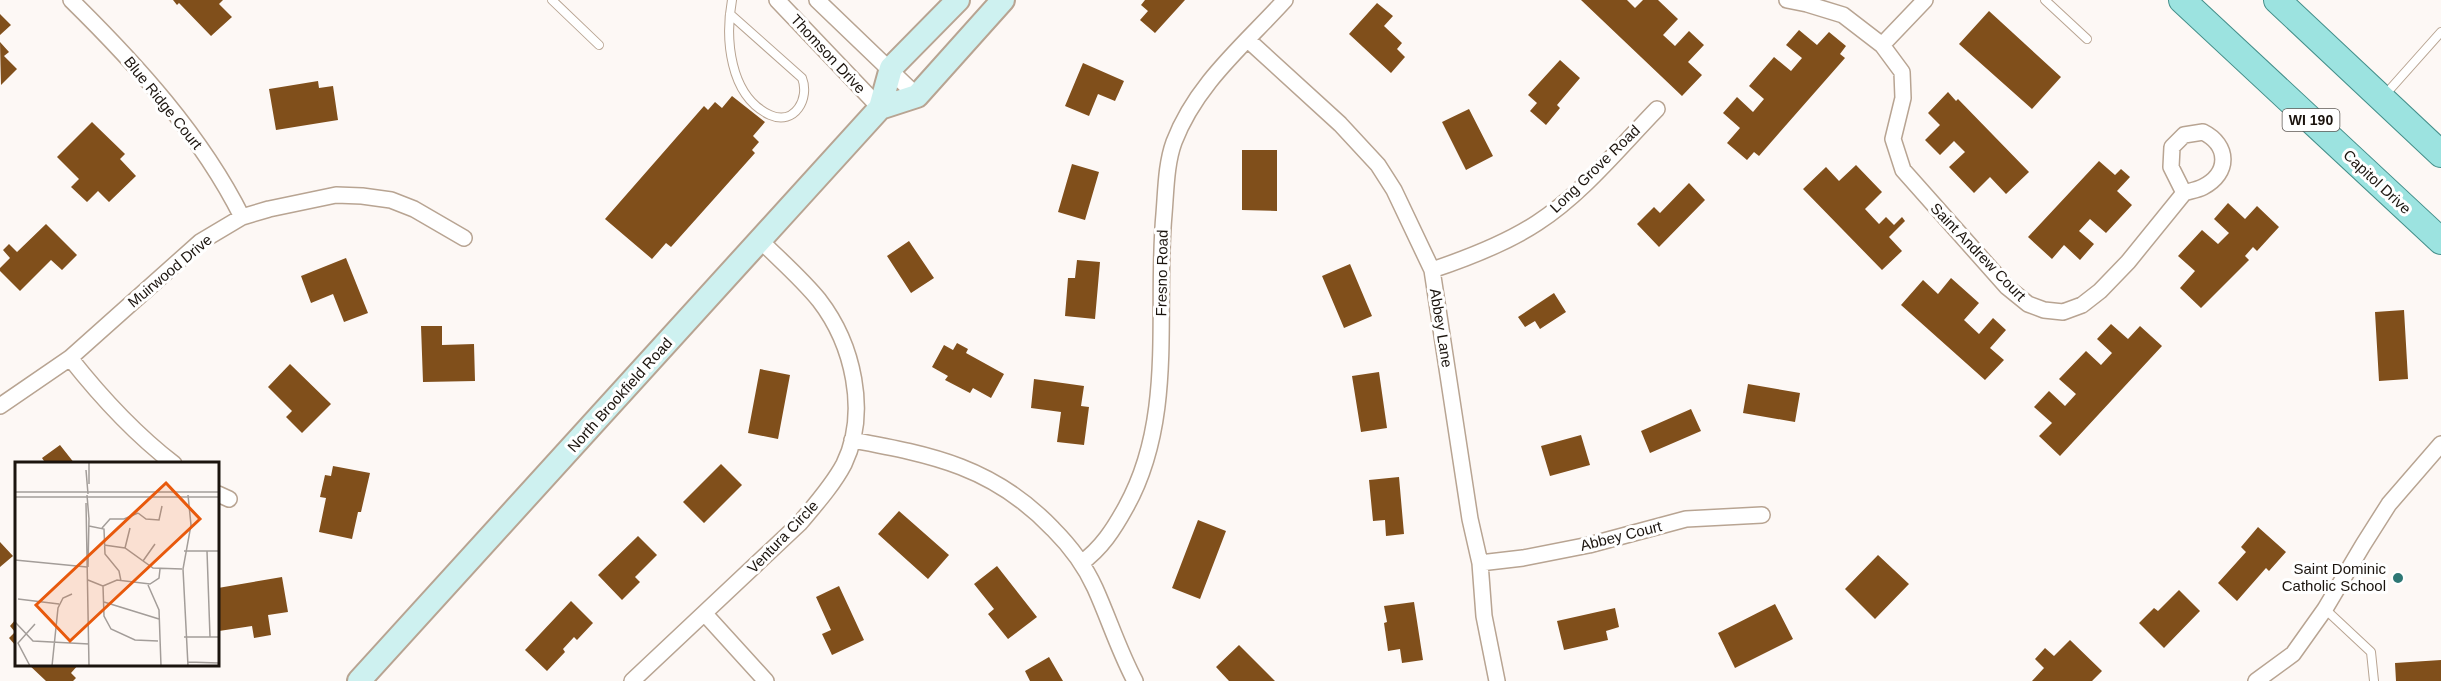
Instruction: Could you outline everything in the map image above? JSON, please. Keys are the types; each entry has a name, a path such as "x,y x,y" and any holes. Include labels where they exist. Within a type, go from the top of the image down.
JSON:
{"main road":[{"name":"Capitol Drive","path":"2182,0 2441,241"},
{"path":"2277,0 2441,154"}],"street":[{"name":"Blue Ridge Court","path":"71,0 119,49 180,122 225,183 242,217"},
{"name":"Thomson Drive","path":"777,0 880,108"},
{"name":"Thomson Drive","path":"817,0 891,68 917,96"},
{"name":"North Brookfield Road","path":"358,681 880,108 891,68 958,0"},
{"path":"880,108 917,96 1003,0"},
{"name":"Fresno Road","path":"1081,563 1095,553 1117,524 1139,483 1150,447 1157,415 1163,227 1168,169 1174,144 1191,107 1208,81 1285,0"},
{"name":"Saint Andrew Court","path":"1787,0 1843,15 1882,45 1902,72 1903,98 1893,140 1903,170 2007,287 2028,304 2044,310 2063,312 2082,305 2100,291 2128,262 2184,193"},
{"path":"1882,45 1925,0"},
{"name":"Abbey Lane","path":"1248,40 1340,124 1378,165 1394,190 1431,270 1470,519 1480,563 1484,616 1497,681"},
{"name":"Long Grove Road","path":"1431,270 1511,239 1538,222 1570,197 1658,109"},
{"name":"Muirwood Drive","path":"0,406 69,358 200,242 242,217 269,208 336,195 362,196 392,200 414,209 464,238"},
{"name":"Ventura Circle","path":"632,681 760,562 818,503 843,464 852,440 856,417 856,394 851,364 834,322 818,299 761,241"},
{"path":"69,358 137,432 172,462"},
{"path":"852,440 947,461 997,482 1020,498 1064,540 1081,563 1095,588 1115,640 1135,681"},
{"path":"2256,681 2293,654 2325,609 2389,504 2441,444"},
{"name":"Abbey Court","path":"1480,563 1523,558 1589,545 1686,519 1762,515"},
{"path":"705,614 766,681"}],"lane":[{"path":"552,0 599,45"},
{"path":"729,14 802,78 805,97 801,108 791,115 781,117 769,115 741,89 731,60 729,14 732,0"},
{"path":"2045,0 2087,39"},
{"path":"2381,98 2441,32"},
{"path":"2325,609 2371,652 2374,681"}],"building":[{"path":"173,0 223,0 219,4 232,17 211,36 179,3 177,5"},
{"path":"1145,0 1185,0 1155,33 1140,20 1148,11 1141,5"},
{"path":"1581,0 1627,0 1635,8 1643,0 1658,0 1678,19 1663,35 1675,46 1689,31 1704,45 1688,62 1702,75 1682,96"},
{"path":"1377,3 1393,16 1384,26 1402,43 1397,49 1405,57 1391,73 1349,34"},
{"path":"1989,11 2061,77 2032,109 1959,44"},
{"path":"0,14 11,25 0,35"},
{"path":"1799,30 1817,45 1829,32 1846,46 1840,54 1845,58 1759,156 1754,152 1747,160 1727,143 1740,128 1723,113 1737,97 1753,112 1764,99 1749,86 1774,57 1791,71 1802,58 1786,45"},
{"path":"0,42 9,52 4,56 17,69 1,85"},
{"path":"1560,60 1580,78 1557,105 1560,108 1546,125 1530,111 1537,103 1528,95"},
{"path":"1083,63 1124,81 1115,101 1098,94 1089,116 1065,106"},
{"path":"318,81 319,88 333,86 338,120 276,130 269,89"},
{"path":"1948,92 1956,101 1958,99 2029,172 2006,194 1990,177 1974,193 1949,167 1965,152 1954,141 1940,155 1925,140 1940,125 1928,113"},
{"path":"732,96 765,122 753,136 759,142 752,150 755,153 671,247 666,243 652,259 605,219 704,106 708,110 715,102 722,108"},
{"path":"1469,109 1493,156 1466,170 1442,122"},
{"path":"92,122 125,154 120,159 136,176 109,202 98,191 87,202 71,187 79,179 57,157"},
{"path":"1242,150 1277,150 1277,211 1242,210"},
{"path":"2099,161 2115,175 2121,169 2130,177 2117,191 2132,205 2106,233 2090,219 2079,231 2094,244 2080,260 2064,245 2052,259 2028,237"},
{"path":"1072,164 1099,172 1085,220 1058,212"},
{"path":"1856,165 1882,192 1865,209 1879,224 1886,217 1894,225 1902,217 1905,221 1889,237 1902,251 1882,270 1803,189 1826,167 1839,181"},
{"path":"1689,183 1705,200 1659,247 1637,224 1654,207 1660,213"},
{"path":"2228,203 2245,219 2257,206 2279,227 2257,251 2253,247 2245,256 2249,260 2201,308 2180,288 2195,271 2178,256 2202,230 2218,244 2229,233 2214,219"},
{"path":"46,224 77,255 62,270 51,260 20,291 0,271 0,268 10,258 3,250 9,244 17,252"},
{"path":"909,241 934,278 911,293 887,256"},
{"path":"346,258 368,313 344,322 333,294 311,303 301,276"},
{"path":"1077,260 1100,262 1095,319 1065,316 1068,278 1075,278"},
{"path":"1350,264 1372,316 1344,328 1322,276"},
{"path":"1951,278 1979,303 1964,320 1979,334 1993,318 2006,330 1990,348 2004,360 1985,380 1901,305 1923,280 1938,294"},
{"path":"1554,293 1566,312 1540,329 1535,321 1525,327 1518,317"},
{"path":"2404,310 2408,379 2379,381 2375,312"},
{"path":"2111,324 2128,339 2140,326 2162,346 2060,456 2039,436 2052,423 2034,407 2049,391 2065,406 2076,394 2059,379 2086,351 2101,365 2112,353 2097,339"},
{"path":"421,326 442,326 442,345 474,344 475,381 423,382"},
{"path":"957,343 968,349 966,353 1004,374 991,398 973,388 970,393 945,380 948,376 932,367 944,345 953,350"},
{"path":"290,364 331,404 302,433 286,417 292,411 268,387"},
{"path":"760,369 790,375 778,439 748,433"},
{"path":"1379,372 1387,428 1361,432 1352,376"},
{"path":"1034,379 1084,386 1081,406 1089,407 1084,445 1057,442 1061,412 1031,408"},
{"path":"1748,384 1800,393 1795,422 1743,413"},
{"path":"1691,409 1701,431 1650,453 1641,431"},
{"path":"1581,435 1590,465 1550,476 1541,446"},
{"path":"60,445 73,462 45,462 42,458"},
{"path":"721,464 742,485 704,523 683,502"},
{"path":"333,466 370,473 352,539 319,532 326,498 320,497 325,475 331,476"},
{"path":"1399,477 1404,534 1386,536 1385,520 1373,521 1369,480"},
{"path":"899,511 949,555 928,579 878,534"},
{"path":"1198,520 1226,531 1200,599 1172,588"},
{"path":"2258,527 2286,552 2269,571 2266,568 2237,601 2218,583 2246,552 2241,547"},
{"path":"638,536 657,555 635,577 640,582 622,600 598,575"},
{"path":"0,542 13,556 0,567"},
{"path":"1878,555 1909,584 1875,619 1845,589"},
{"path":"997,566 1037,617 1008,639 988,614 994,609 974,584"},
{"path":"282,577 288,612 268,615 271,635 254,638 252,626 219,631 219,588"},
{"path":"839,586 864,640 832,655 822,634 831,630 816,597"},
{"path":"2179,590 2200,611 2164,648 2139,623 2154,608 2158,611"},
{"path":"571,601 593,623 577,640 574,637 563,649 565,652 547,671 525,650"},
{"path":"1414,602 1423,660 1402,663 1400,649 1388,651 1384,606"},
{"path":"1775,604 1793,639 1735,668 1718,633"},
{"path":"1615,608 1619,627 1606,631 1608,640 1564,650 1557,621"},
{"path":"15,620 15,632 10,626"},
{"path":"15,632 15,645 9,638"},
{"path":"2070,640 2102,671 2092,681 2032,681 2044,668 2035,659 2045,648 2054,656"},
{"path":"1239,645 1275,681 1229,681 1216,667"},
{"path":"1049,657 1063,681 1030,681 1025,671"},
{"path":"2441,660 2441,681 2396,681 2395,663"},
{"path":"30,666 77,666 71,673 76,678 73,681 46,681"}],"place":[{"name":"Saint Dominic Catholic School","path":"2398,578"}]}
